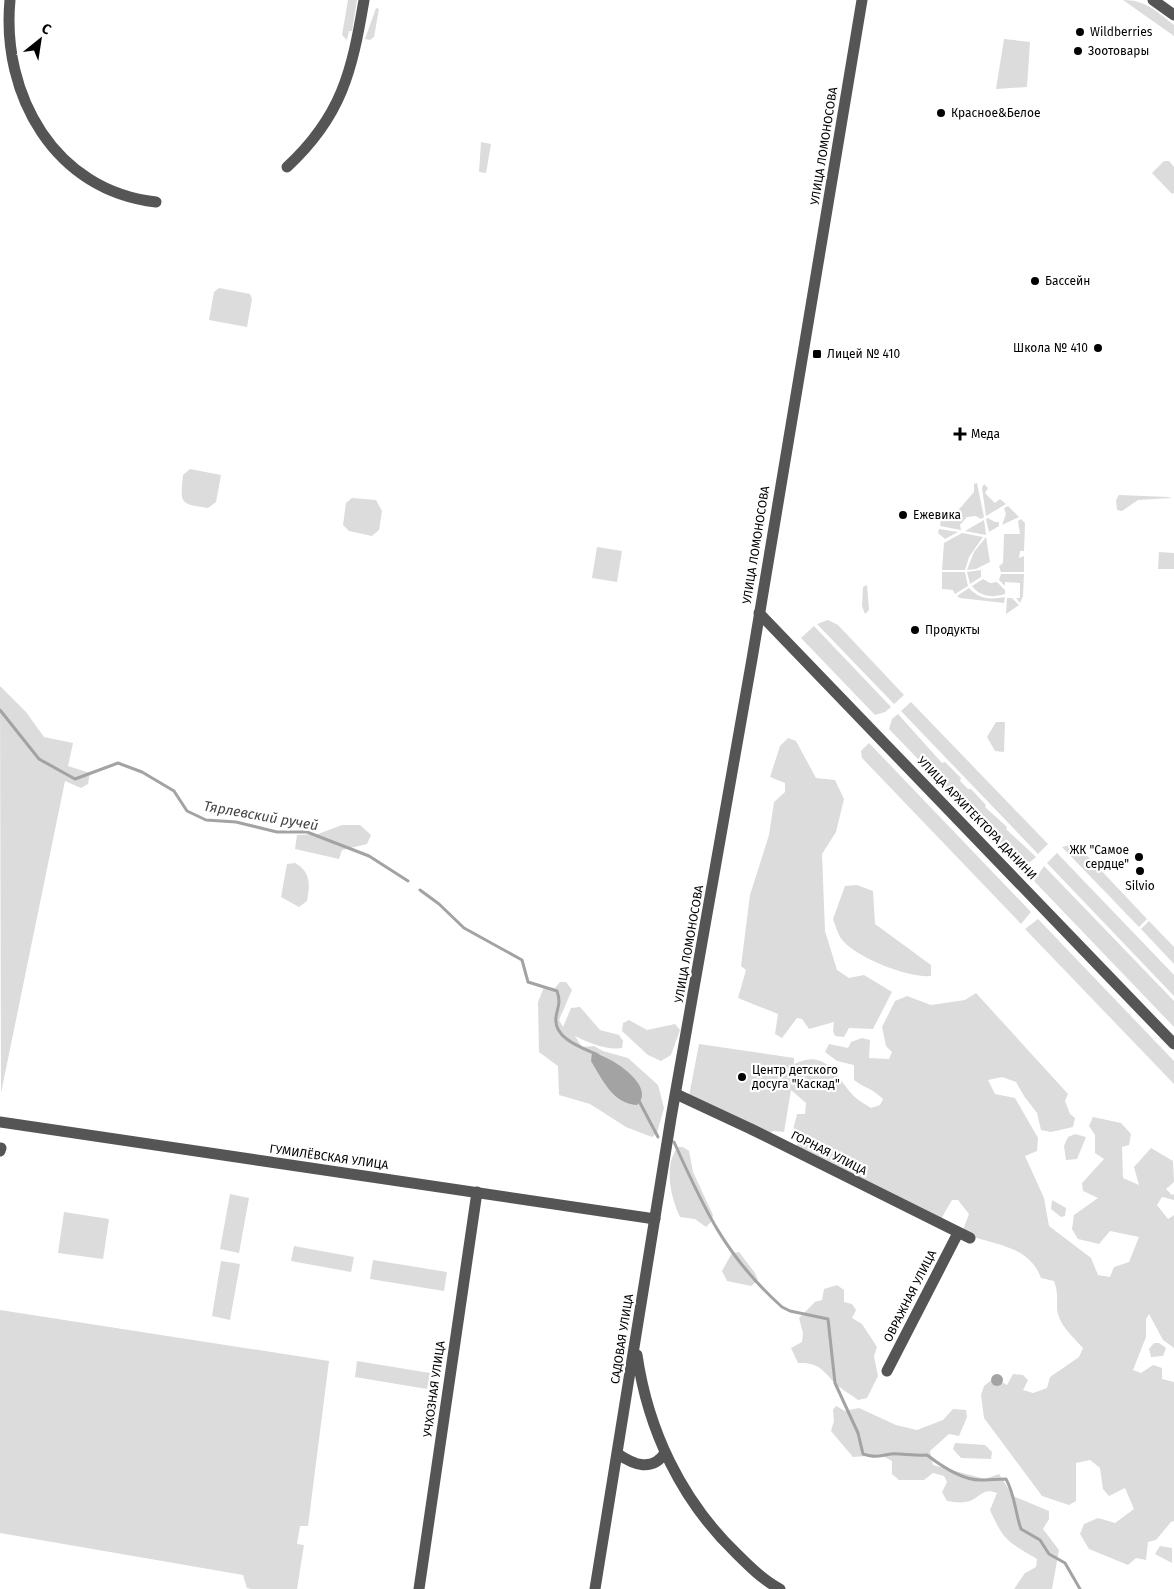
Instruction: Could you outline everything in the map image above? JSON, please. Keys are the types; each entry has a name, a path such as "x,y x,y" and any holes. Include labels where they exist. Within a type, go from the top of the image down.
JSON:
{"street":[{"path":"10,0 8,42 16,78 31,117 63,158 88,178 112,192 136,200 156,202"},
{"path":"287,167 308,148 322,130 338,102 354,60 364,0"},
{"name":"УЛИЦА ЛОМОНОСОВА","path":"676,1094 862,0"},
{"path":"1153,0 1174,15"},
{"name":"УЛИЦА АРХИТЕКТОРА ДАНИНИ","path":"759,613 1174,1044"},
{"name":"САДОВАЯ УЛИЦА","path":"595,1589 676,1094"},
{"name":"ГОРНАЯ УЛИЦА","path":"676,1094 751,1129 970,1238"},
{"name":"ГУМИЛЁВСКАЯ УЛИЦА","path":"0,1122 655,1219"},
{"name":"УЧХОЗНАЯ УЛИЦА","path":"420,1589 476,1192"},
{"name":"ОВРАЖНАЯ УЛИЦА","path":"886,1371 958,1233"},
{"path":"636,1343 645,1394 665,1453 686,1493 719,1536 752,1569 780,1589"},
{"path":"618,1454 631,1463 640,1466 655,1463 665,1453"}],"shaded area":[{"path":"348,0 357,0 352,31 349,31 347,40 342,35"},
{"path":"1123,0 1144,4 1156,11 1174,25 1174,36"},
{"path":"376,8 379,9 374,37 370,40 365,39"},
{"path":"1004,39 1030,42 1027,87 996,89"},
{"path":"481,142 491,144 486,173 479,172"},
{"path":"1164,161 1169,161 1174,167 1174,193 1172,194 1152,173"},
{"path":"219,288 250,294 252,299 247,327 209,320 214,292"},
{"path":"190,469 221,475 216,502 208,508 187,503 182,497 183,475"},
{"path":"977,483 984,517 981,519 976,516 967,517 960,525 961,530 940,526 941,520 949,521 974,492 974,484"},
{"path":"984,484 988,488 985,493 995,503 1000,499 1006,504 986,516 982,488"},
{"path":"1119,495 1171,498 1138,500 1122,511 1117,510 1116,500"},
{"path":"352,498 376,500 382,511 379,530 372,536 349,531 343,525 346,503"},
{"path":"1008,506 1019,517 1002,525 1006,514 1004,508"},
{"path":"986,519 999,522 999,526 989,532"},
{"path":"1021,519 1025,523 1024,551 1020,551 1019,558 1024,556 1024,572 1001,572 999,566 1003,563 1004,534 1020,534 1018,521"},
{"path":"984,520 986,535 965,531"},
{"path":"939,529 958,532 945,539 938,533"},
{"path":"962,533 983,537 969,557 965,570 942,570 944,543"},
{"path":"986,537 990,562 976,569 967,570 974,552"},
{"path":"597,547 622,551 617,582 592,578"},
{"path":"1159,552 1174,553 1174,569 1158,569"},
{"path":"981,570 981,577 970,584 967,572"},
{"path":"942,572 965,572 968,586 955,594 953,590 942,589"},
{"path":"1001,574 1024,574 1023,596 1020,603 1016,598 1020,598 1020,583 1005,582 1005,586 999,580"},
{"path":"983,579 990,583 997,582 1005,590 1005,594 991,596 979,592 972,586"},
{"path":"867,585 869,610 865,614 862,606 863,587"},
{"path":"969,588 985,598 1005,597 1004,603 960,598 957,596"},
{"path":"1007,598 1012,598 1019,605 1006,614"},
{"path":"828,620 838,625 904,695 894,704 817,624"},
{"path":"814,626 891,707 885,712 875,715 801,638"},
{"path":"0,686 26,712 44,737 73,743 68,766 90,773 88,784 81,788 65,781 1,1093"},
{"path":"911,702 1048,844 1038,854 901,711"},
{"path":"898,714 942,763 945,762 961,778 960,781 968,789 971,789 986,805 985,807 1007,827 1006,829 1036,857 1021,866 889,729 892,719"},
{"path":"996,722 1005,722 1004,752 995,751 987,737"},
{"path":"788,738 796,741 816,778 835,780 844,799 836,832 822,854 825,931 837,970 849,978 864,975 892,992 873,1029 849,1028 844,1037 835,1036 833,1031 834,1022 809,1029 802,1019 797,1018 782,1038 775,1034 778,1014 738,998 746,970 741,966 750,895 769,835 774,802 785,792 785,783 770,777 780,746"},
{"path":"869,743 1031,912 1021,924 862,758 861,751"},
{"path":"342,825 360,825 371,835 367,844 342,850 339,859 295,849 297,835 318,834"},
{"path":"1071,845 1079,847 1147,919 1139,927 1062,847"},
{"path":"1057,853 1174,975 1174,996 1047,863"},
{"path":"295,863 304,870 309,884 307,901 299,907 281,897 287,864"},
{"path":"1044,866 1174,1001 1174,1027 1034,881"},
{"path":"857,885 873,891 875,924 931,965 931,976 909,974 868,959 856,952 840,937 833,919 845,886"},
{"path":"1038,919 1174,1061 1174,1084 1025,929"},
{"path":"1149,921 1174,947 1174,964 1141,929"},
{"path":"560,982 566,982 572,990 559,1020 563,1027 571,1008 580,1007 600,1030 619,1035 623,1041 622,1048 616,1049 591,1043 575,1036 582,1047 594,1046 603,1051 628,1058 658,1085 664,1108 657,1133 652,1137 626,1127 590,1104 559,1095 558,1066 539,1052 538,1002 544,987 555,988"},
{"path":"976,993 1068,1094 1065,1101 1070,1114 1075,1118 1073,1127 1051,1132 1041,1130 1037,1113 1016,1082 1002,1077 988,1080 995,1094 1015,1098 1038,1138 1037,1151 1025,1156 1044,1198 1049,1226 1091,1258 1098,1275 1110,1277 1114,1267 1129,1262 1139,1237 1110,1231 1099,1244 1078,1239 1072,1229 1074,1215 1098,1198 1083,1191 1082,1183 1104,1159 1095,1153 1095,1135 1089,1126 1093,1117 1121,1123 1131,1134 1129,1145 1122,1147 1123,1178 1139,1185 1134,1167 1151,1148 1173,1161 1174,1182 1166,1189 1172,1195 1174,1194 1174,1200 1162,1197 1157,1205 1168,1219 1174,1215 1174,1348 1163,1340 1149,1314 1146,1319 1146,1337 1133,1370 1141,1373 1153,1365 1162,1368 1162,1379 1174,1382 1174,1521 1156,1540 1148,1542 1146,1560 1136,1558 1128,1565 1089,1549 1080,1534 1084,1524 1098,1518 1115,1523 1134,1509 1125,1488 1109,1496 1103,1489 1100,1468 1090,1460 1076,1463 1076,1501 1069,1505 1042,1496 984,1418 981,1395 984,1386 994,1378 1007,1385 1013,1374 1023,1375 1028,1380 1023,1390 1033,1393 1047,1388 1050,1377 1079,1357 1083,1348 1060,1319 1054,1281 1041,1278 1036,1267 1020,1253 1010,1248 967,1235 963,1230 969,1214 958,1200 952,1200 941,1219 797,1146 797,1136 793,1130 797,1114 805,1114 806,1103 791,1090 784,1132 773,1131 769,1134 689,1096 699,1044 794,1058 794,1064 814,1059 822,1061 835,1072 859,1100 871,1108 880,1105 883,1099 854,1080 854,1065 837,1061 825,1052 829,1044 848,1048 851,1042 862,1038 870,1040 869,1058 889,1059 892,1052 886,1046 882,1027 895,1001 907,996 931,1005 965,1000"},
{"path":"629,1020 647,1030 675,1024 680,1030 671,1055 661,1061 648,1055 622,1031 623,1023"},
{"path":"592,1053 610,1059 637,1081 642,1098 637,1105 621,1100 609,1089 591,1061"},
{"path":"1075,1134 1086,1137 1077,1159 1066,1160 1064,1146 1068,1137"},
{"path":"678,1147 683,1147 689,1151 693,1172 713,1215 711,1222 706,1227 695,1219 680,1217 674,1201 671,1191 670,1172 673,1154"},
{"path":"230,1194 249,1198 239,1253 220,1249"},
{"path":"1052,1200 1066,1208 1065,1216 1061,1217 1051,1209"},
{"path":"64,1212 109,1219 103,1259 58,1253"},
{"path":"294,1246 354,1257 351,1272 291,1261"},
{"path":"739,1252 758,1280 751,1286 727,1281 722,1271 732,1253"},
{"path":"373,1260 447,1272 444,1291 370,1279"},
{"path":"221,1261 240,1264 230,1320 212,1316"},
{"path":"837,1285 844,1290 844,1302 852,1304 856,1310 852,1318 862,1324 877,1347 874,1356 878,1376 867,1398 858,1400 838,1386 817,1366 798,1363 791,1348 802,1342 803,1333 799,1318 815,1302 822,1300 824,1289"},
{"path":"0,1310 329,1361 308,1526 300,1526 297,1544 304,1545 297,1589 252,1589 247,1588 243,1575 0,1533"},
{"path":"1154,1343 1159,1343 1166,1348 1163,1356 1151,1357 1149,1349"},
{"path":"357,1361 430,1373 427,1389 355,1377"},
{"path":"995,1374 999,1374 1003,1380 999,1386 995,1386 991,1382 991,1378"},
{"path":"836,1406 845,1411 859,1408 896,1425 917,1430 943,1420 953,1409 966,1410 967,1417 959,1436 949,1434 930,1451 933,1465 985,1479 999,1474 1013,1496 1049,1511 1049,1519 1043,1529 1059,1550 1052,1589 1014,1589 1025,1573 1036,1567 1037,1559 1008,1540 999,1529 990,1510 997,1493 989,1491 966,1502 947,1501 942,1492 947,1482 944,1476 933,1473 924,1480 899,1480 892,1474 892,1461 881,1455 853,1457 831,1431 834,1421 833,1410"},
{"path":"955,1443 985,1445 992,1452 991,1459 961,1458 953,1449"},
{"path":"1160,1546 1172,1548 1172,1563 1155,1554"}],"waterway":[{"name":"Тярлевский ручей","path":"0,710 39,759 75,779 118,763 142,772 174,791 187,811 206,820 236,822 277,832 307,832 369,856 408,881"},
{"name":"Тярлевский ручей","path":"420,890 439,904 464,928 522,960 528,982 557,991 559,1001 556,1025 559,1031 570,1042 598,1055"},
{"name":"Тярлевский ручей","path":"638,1099 658,1137"},
{"name":"Тярлевский ручей","path":"674,1142 718,1231 746,1270 782,1307 790,1311 828,1319 835,1383 858,1433 863,1454 875,1456 895,1454 927,1455 945,1468 968,1478 975,1480 1006,1479 1021,1529 1040,1540 1049,1554 1065,1563 1080,1589"}],"place":[{"name":"Wildberries","path":"1080,32"},
{"name":"Зоотовары","path":"1078,51"},
{"name":"Красное&Белое","path":"941,113"},
{"name":"Бассейн","path":"1035,281"},
{"name":"Школа № 410","path":"1098,348"},
{"name":"Лицей № 410","path":"817,354"},
{"name":"Меда","path":"960,434"},
{"name":"Ежевика","path":"903,515"},
{"name":"Продукты","path":"915,630"},
{"name":"ЖК \"Самое сердце\"","path":"1139,857"},
{"name":"Silvio","path":"1140,871"},
{"name":"Центр детского досуга \"Каскад\"","path":"742,1077"}]}
